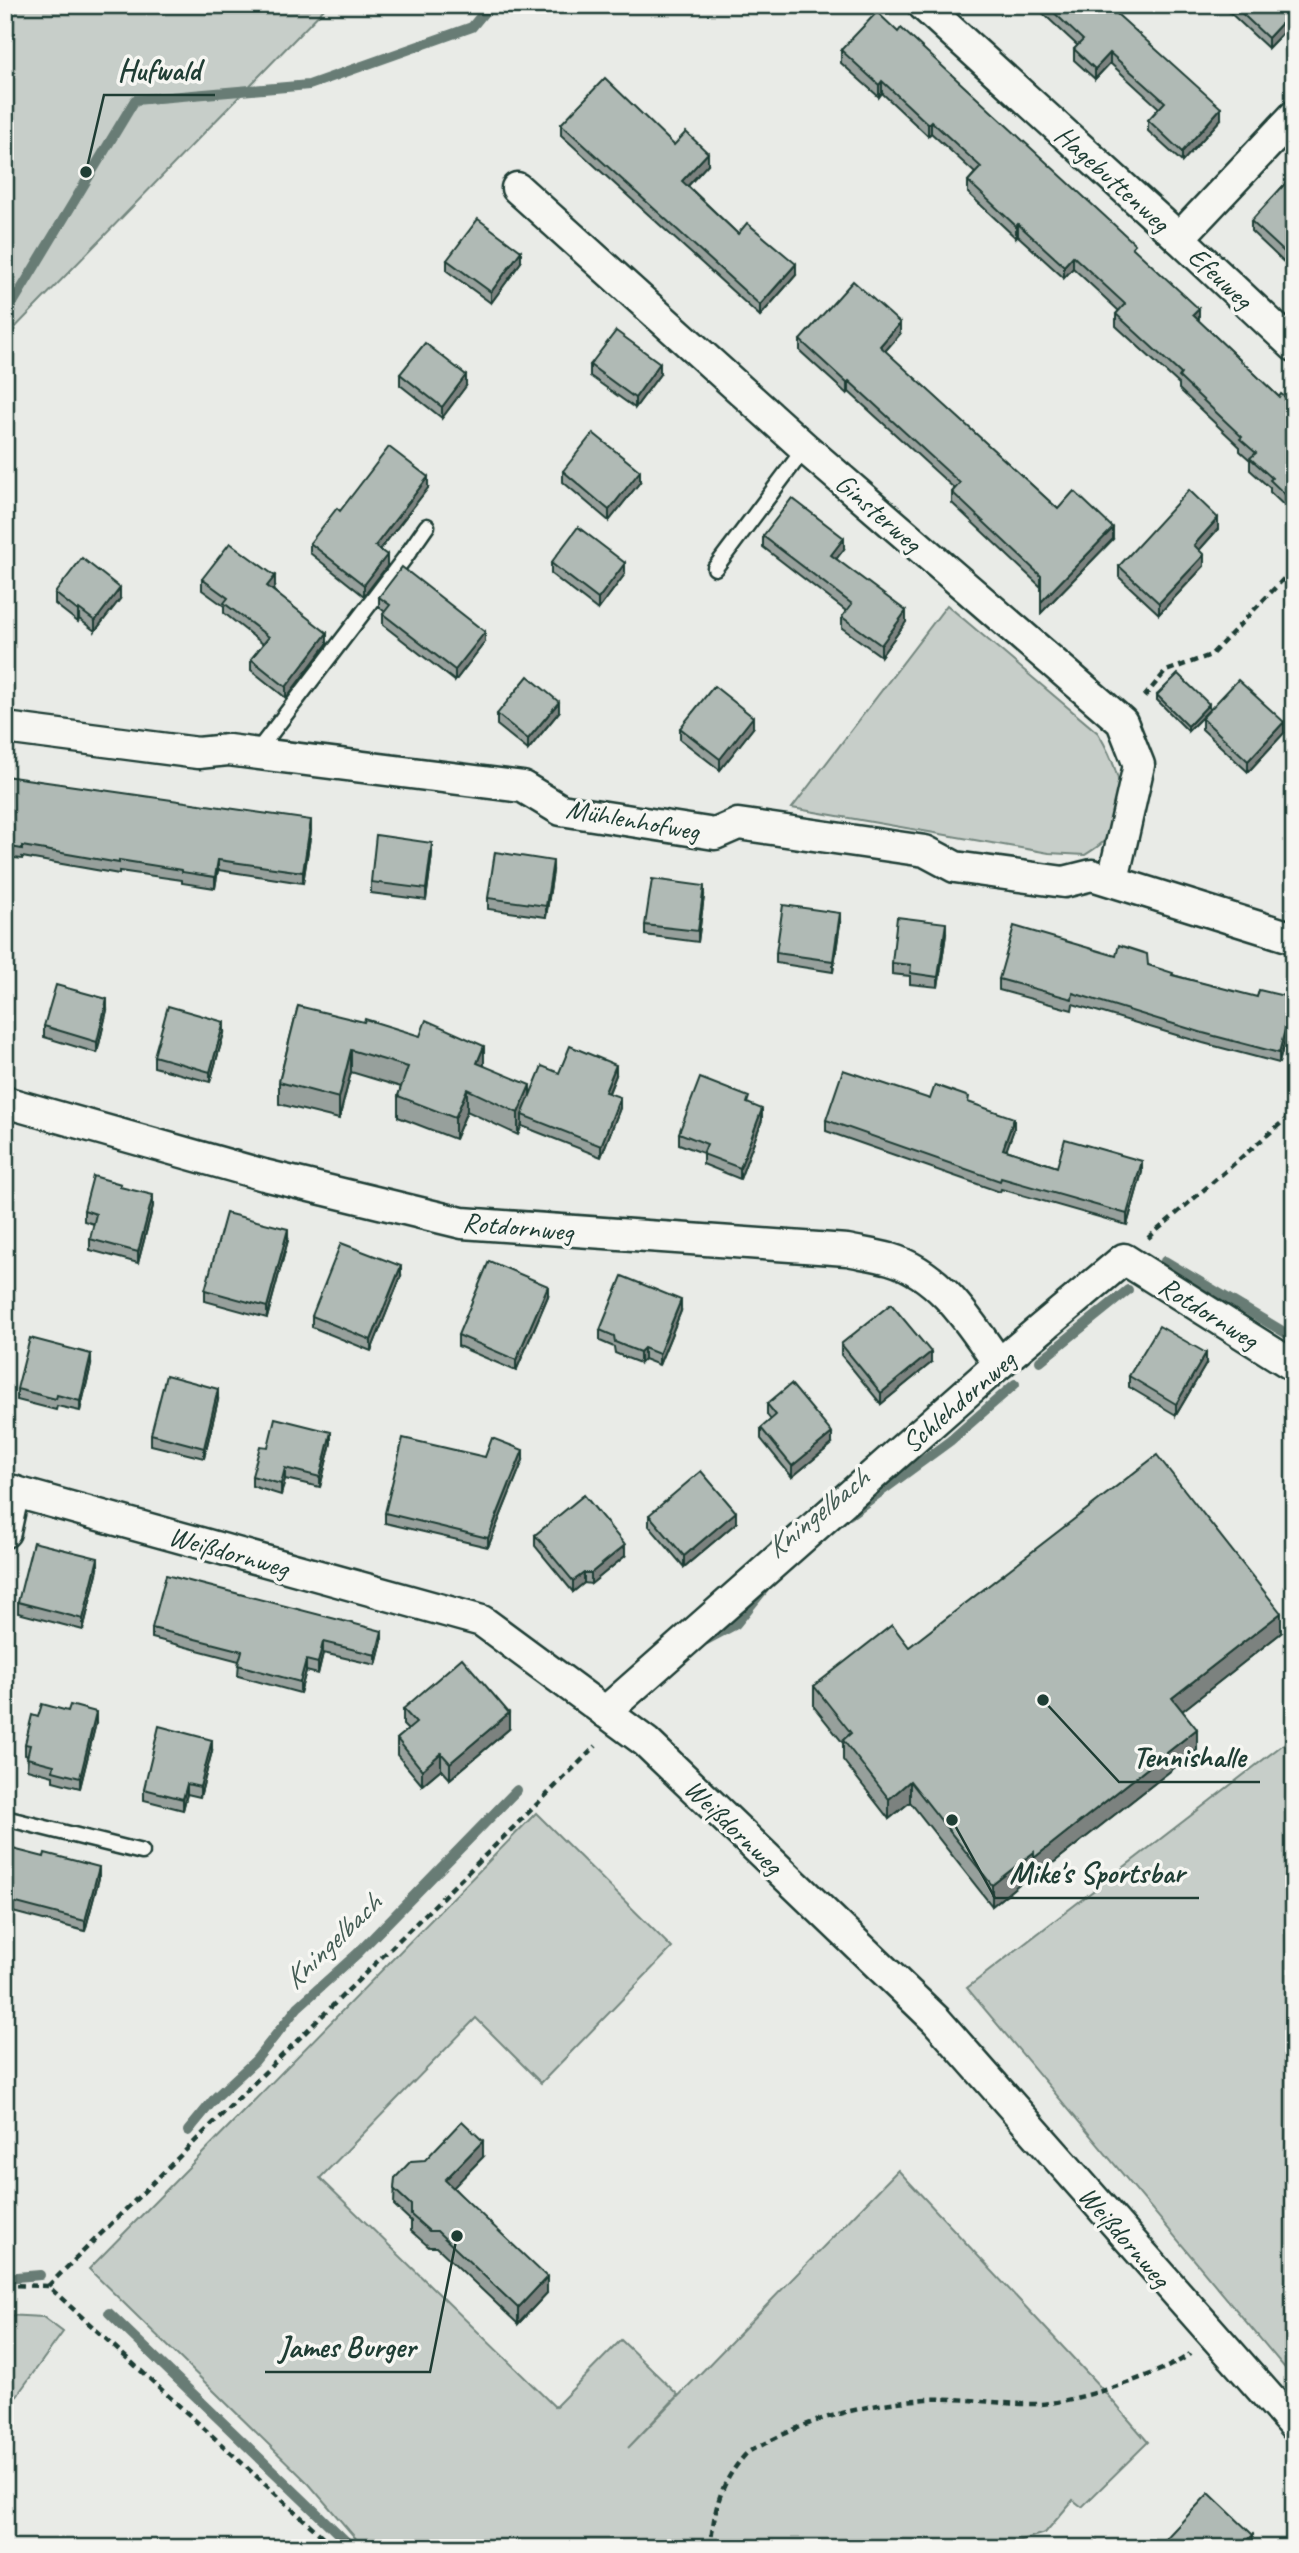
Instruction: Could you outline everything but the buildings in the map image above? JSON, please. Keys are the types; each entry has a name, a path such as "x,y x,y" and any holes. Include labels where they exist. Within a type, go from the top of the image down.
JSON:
{"street":[{"name":"Hagebuttenweg","path":"923,5 1179,238 1294,116"},
{"name":"Ginsterweg","path":"517,188 805,448 1122,722 1139,765 1113,880"},
{"name":"Efeuweg","path":"1179,238 1294,346"},
{"name":"Mühlenhofweg","path":"5,729 198,753 228,750 256,753 523,787 561,810 715,834 738,824 925,851 955,867 1064,882 1092,875 1294,938"},
{"name":"Rotdornweg","path":"5,1102 264,1175 462,1223 847,1250 892,1259 925,1276 956,1304 999,1363"},
{"name":"Rotdornweg","path":"1124,1259 1294,1366"},
{"name":"Schlehdornweg","path":"613,1717 999,1363 1124,1259"},
{"name":"Weißdornweg","path":"10,1490 481,1621 646,1742 936,2021 1211,2335 1292,2421"},
{"path":"5,1532 10,1490"}],"lane":[{"path":"715,568 805,448"},
{"path":"256,753 427,526"},
{"path":"5,1818 142,1852"}],"path":[{"path":"1122,722 1166,671 1211,655 1294,568"},
{"path":"1124,1259 1294,1112"},
{"path":"48,2286 613,1717"},
{"path":"5,2285 48,2286 335,2548"},
{"path":"709,2548 715,2504 730,2476 747,2453 797,2427 847,2411 926,2399 1040,2404 1103,2390 1187,2357 1211,2335"}],"shaded area":[{"path":"5,5 328,5 5,338"},
{"path":"947,605 1098,733 1116,773 1120,802 1113,829 1103,842 1085,855 1049,853 792,808"},
{"path":"1294,1736 1294,2379 967,1988"},
{"path":"536,1813 672,1948 541,2083 476,2018 320,2178 555,2407 621,2340 678,2395 628,2448 898,2170 1148,2442 1082,2507 1073,2500 1045,2533 992,2548 364,2548 309,2484 89,2269"},
{"path":"5,2315 43,2317 63,2332 5,2412"}],"waterway":[{"path":"5,316 135,100 309,85 472,27 490,5"},
{"name":"Kningelbach","path":"1165,1261 1294,1338"},
{"name":"Kningelbach","path":"1040,1361 1128,1290"},
{"name":"Kningelbach","path":"849,1515 950,1441 1015,1384"},
{"name":"Kningelbach","path":"706,1640 736,1624 768,1584"},
{"name":"Kningelbach","path":"188,2131 216,2097 255,2061 298,2007 358,1953 517,1790"},
{"name":"Kningelbach","path":"5,2278 40,2275"},
{"path":"109,2313 353,2548"}],"place":[{"name":"Hufwald","path":"86,172"},
{"name":"Tennishalle","path":"1043,1700"},
{"name":"Mike's Sportsbar","path":"952,1820"},
{"name":"James Burger","path":"457,2236"}]}
